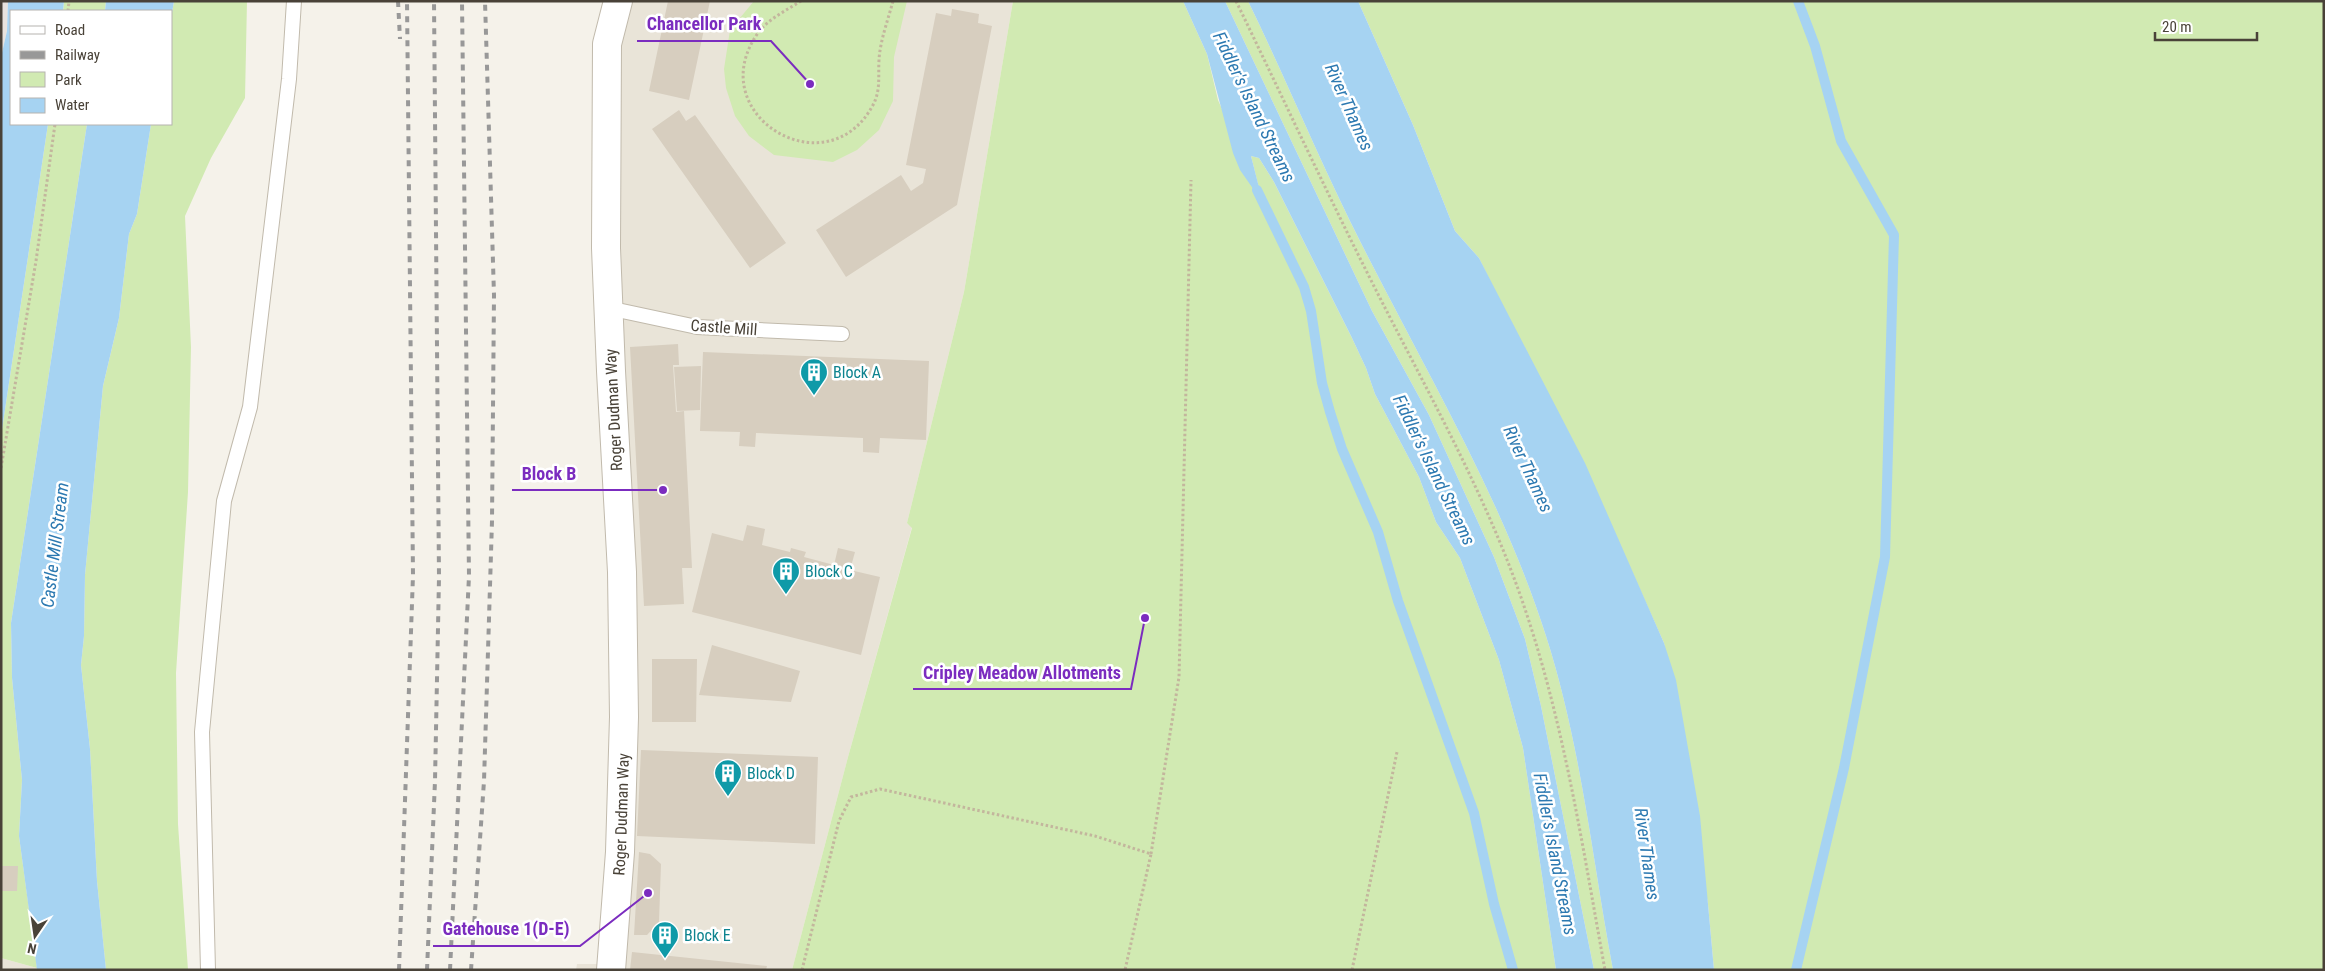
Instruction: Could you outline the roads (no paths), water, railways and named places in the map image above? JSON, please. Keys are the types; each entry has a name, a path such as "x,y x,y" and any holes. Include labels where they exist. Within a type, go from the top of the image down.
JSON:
{"street":[{"name":"Roger Dudman Way","path":"610,970 620,852 624,717 622,572 608,308 607,44 618,1"}],"lane":[{"path":"208,970 202,732 224,501 250,407 289,79 294,1"},
{"name":"Castle Mill","path":"608,308 697,327 842,334"}],"water":[{"path":"8,1 64,1 63,10 10,10 10,125 48,125 1,436 1,57 7,31"},
{"path":"106,1 174,1 172,13 172,10 105,10"},
{"name":"Fiddler's Island Streams","path":"1183,1 1225,1 1372,311 1429,415 1494,557 1525,639 1541,706 1594,970 1556,970 1523,748 1499,660 1460,558 1436,522 1419,477 1375,394 1366,368 1352,338 1274,182 1259,158 1251,156 1263,203 1240,170 1233,153 1207,54"},
{"name":"River Thames","path":"1248,1 1358,1 1413,125 1455,231 1479,258 1585,463 1664,643 1676,680 1700,816 1714,970 1613,970 1585,802 1568,718 1546,636 1528,585 1485,485 1346,213"},
{"name":"Castle Mill Stream","path":"87,125 151,125 137,214 129,234 119,318 103,386 85,575 84,636 81,665 90,749 97,881 106,970 37,970 19,836 22,780 12,678 11,623"}],"waterway":[{"path":"1796,970 1844,768 1885,557 1894,235 1841,141 1815,46 1798,1"},
{"path":"1257,190 1304,287 1311,311 1322,383 1330,412 1342,449 1378,532 1398,601 1474,813 1494,904 1513,970"}],"railway":[{"path":"398,1 400,39"},
{"path":"399,970 413,575 407,1"},
{"path":"427,970 435,781 439,577 434,1"},
{"path":"450,970 469,576 462,1"},
{"path":"471,970 484,781 492,521 494,295 485,1"}],"place":[{"name":"Chancellor Park","path":"810,84"},
{"name":"Block A","path":"814,396"},
{"name":"Block B","path":"663,490"},
{"name":"Block C","path":"786,595"},
{"name":"Cripley Meadow Allotments","path":"1145,618"},
{"name":"Block D","path":"728,797"},
{"name":"Gatehouse 1(D-E)","path":"648,893"},
{"name":"Block E","path":"665,959"}]}
